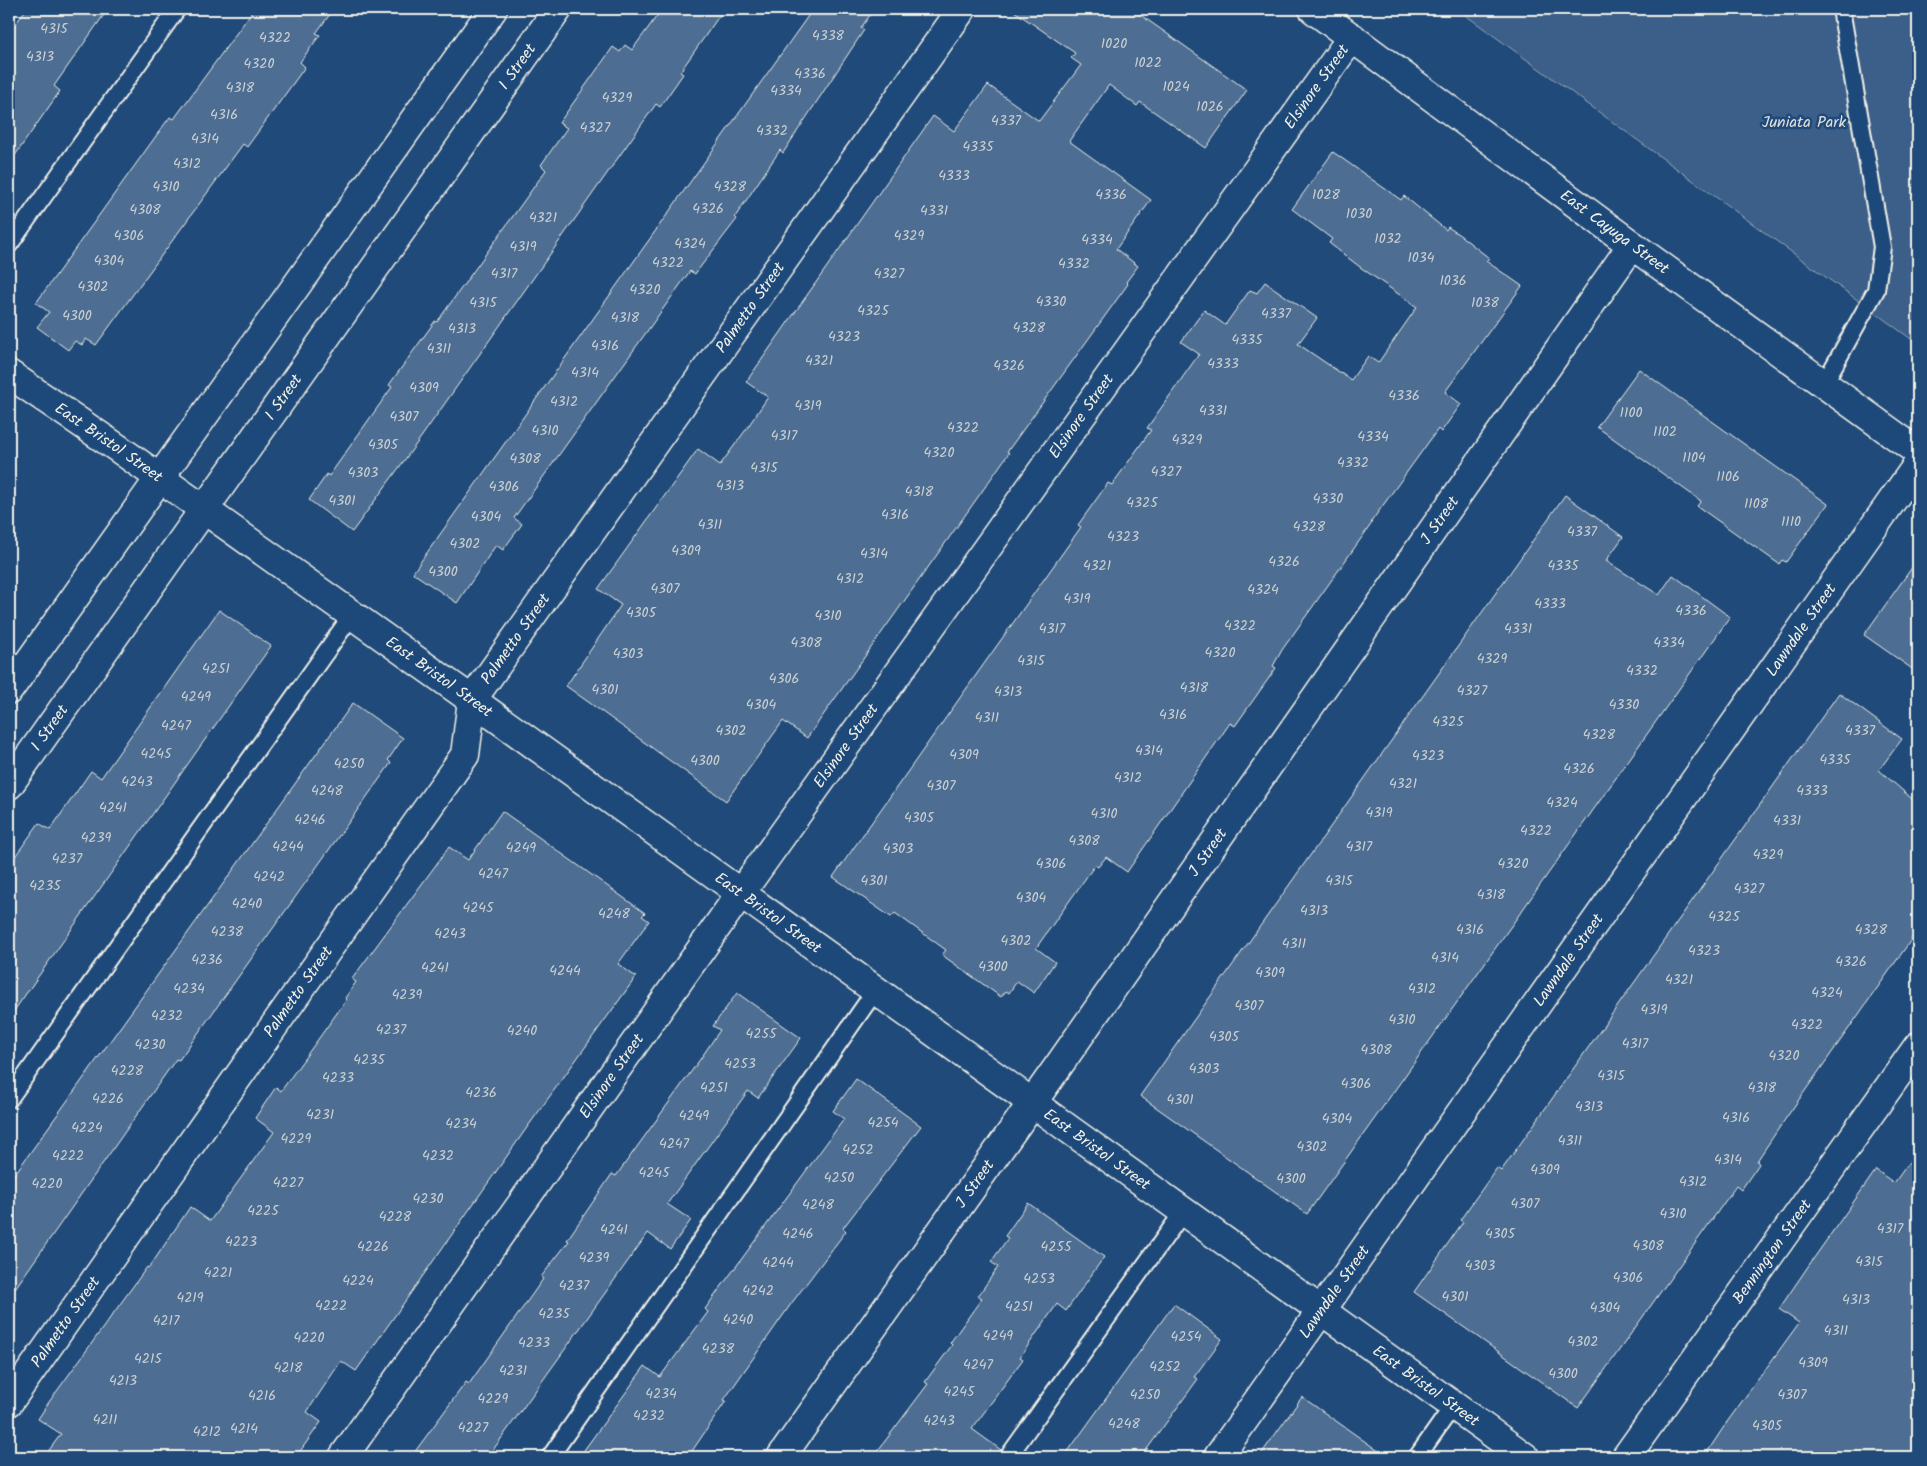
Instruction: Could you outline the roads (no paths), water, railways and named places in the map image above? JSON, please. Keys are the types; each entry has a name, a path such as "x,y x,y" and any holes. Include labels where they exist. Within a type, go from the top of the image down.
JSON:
{"street":[{"path":"9,690 493,9"},
{"name":"I Street","path":"9,785 558,9"},
{"name":"Palmetto Street","path":"9,1402 465,755 472,700 962,9"},
{"name":"East Cayuga Street","path":"1313,9 1632,245 1918,452"},
{"name":"Elsinore Street","path":"343,1457 740,894 1352,37"},
{"name":"J Street","path":"781,1457 1032,1104 1632,245"},
{"name":"East Bristol Street","path":"9,374 204,508 1525,1457"},
{"name":"Lawndale Street","path":"1218,1457 1918,464"},
{"name":"Bennington Street","path":"1626,1457 1918,1046"}],"lane":[{"path":"9,245 177,9"},
{"path":"1824,384 1876,290 1882,247 1841,9"},
{"path":"9,1099 352,615"},
{"path":"550,1457 874,991"},
{"path":"1008,1457 1183,1212"},
{"path":"1417,1457 1453,1406"}],"park label":[{"name":"Juniata Park","path":"1804,122"}]}
